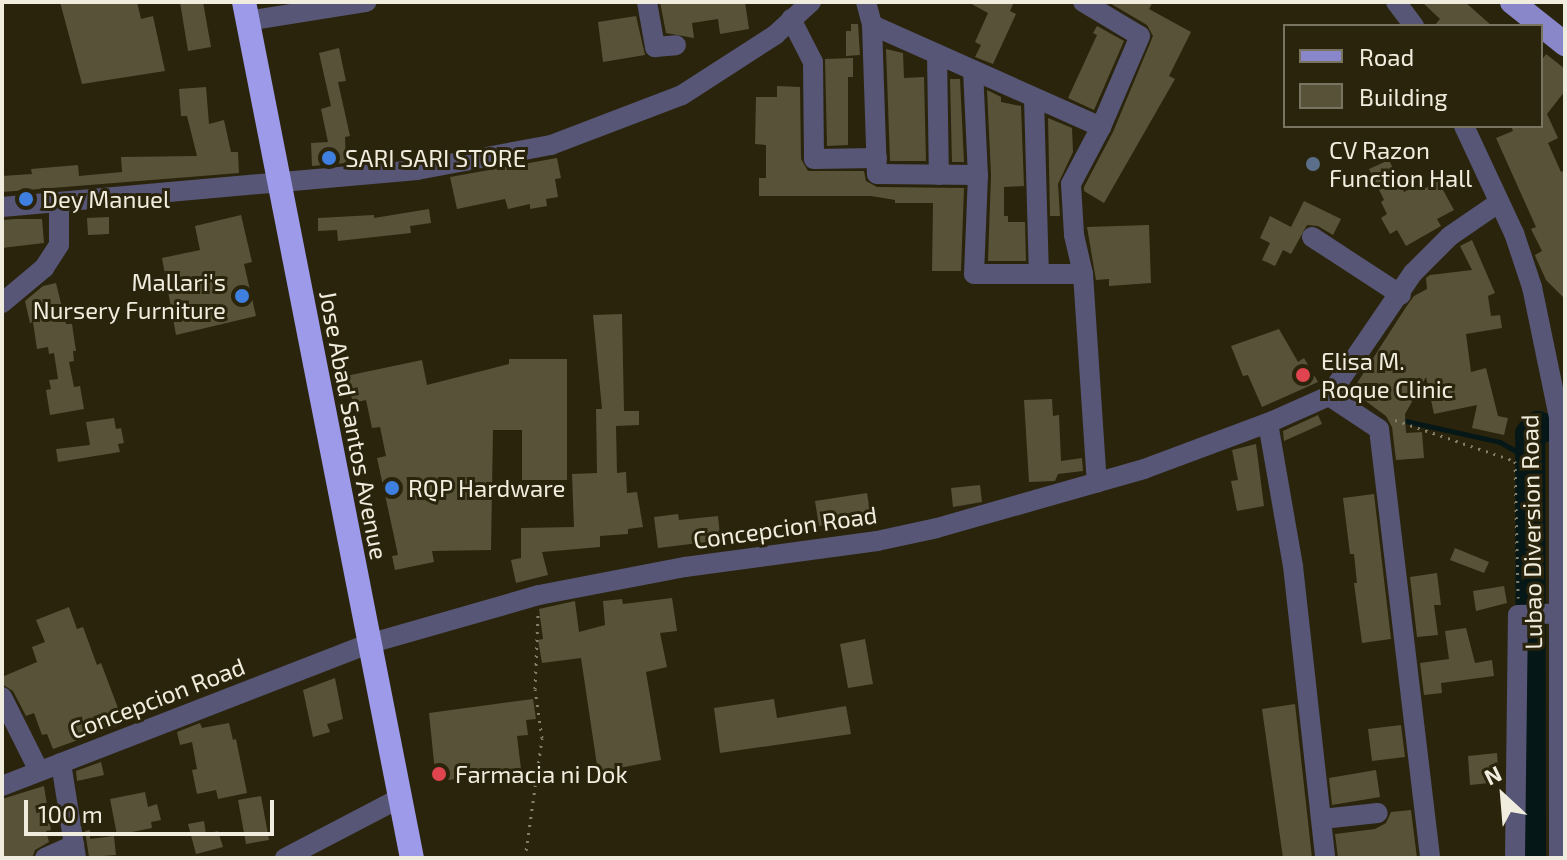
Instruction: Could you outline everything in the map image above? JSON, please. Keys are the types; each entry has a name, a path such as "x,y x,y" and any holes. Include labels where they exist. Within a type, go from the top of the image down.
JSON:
{"highway":[{"name":"Jose Abad Santos Avenue","path":"246,12 412,858"}],"main road":[{"path":"1512,2 1540,24"},
{"path":"1543,27 1565,44"}],"street":[{"path":"246,12 366,2"},
{"path":"647,2 655,47 676,45"},
{"path":"2,207 417,170 551,145 682,95 775,35 811,2"},
{"path":"866,2 872,25 877,174 978,175"},
{"path":"1083,2 1140,36 1101,127 1071,184 1074,235 1083,274 1097,483"},
{"path":"1396,2 1412,24"},
{"path":"791,19 813,62 814,159 877,158"},
{"path":"872,25 1101,127"},
{"path":"937,54 939,175"},
{"path":"973,70 978,175 974,274 1083,274"},
{"path":"1034,98 1039,274"},
{"name":"Lubao Diversion Road","path":"1465,128 1514,233 1532,287 1559,417 1558,614 1562,759 1559,858"},
{"path":"2,303 44,268 59,245 59,202"},
{"path":"1430,858 1379,429 1329,396 1401,295 1413,273 1450,236 1498,203"},
{"path":"1312,237 1401,295"},
{"name":"Concepcion Road","path":"2,786 368,644 539,595 685,567 877,541 970,520 1097,483 1268,423 1329,396"},
{"path":"1268,423 1293,566 1325,858"},
{"path":"1515,858 1521,615 1558,614"},
{"path":"2,697 39,771"},
{"path":"45,858 75,852 61,763"},
{"path":"285,858 400,798"},
{"path":"1322,819 1378,813"}],"path":[{"path":"1360,416 1405,422 1515,461 1521,615"},
{"path":"525,858 542,738 535,689 539,595"}],"building":[{"path":"60,2 137,2 141,19 153,16 165,71 82,84"},
{"path":"180,2 203,2 211,47 188,51"},
{"path":"660,2 745,2 749,29 720,34 718,19 692,23 694,38 666,33"},
{"path":"968,2 1014,2 1010,11 1016,14 993,64 975,57 981,45 975,42 988,13"},
{"path":"1108,2 1153,2 1149,9 1191,32 1169,76 1175,79 1104,203 1084,191 1084,187 1113,132 1153,36 1147,25"},
{"path":"1422,2 1465,2 1490,24 1436,24 1440,19"},
{"path":"636,16 645,55 603,62 598,22"},
{"path":"851,24 858,24 860,55 846,56 846,31 851,31"},
{"path":"1097,26 1124,41 1094,110 1068,98 1097,35 1093,33"},
{"path":"339,48 346,81 338,82 350,136 345,137 346,163 312,166 311,143 328,142 321,109 331,106 319,53"},
{"path":"886,49 903,53 904,78 924,77 926,161 890,161"},
{"path":"1546,54 1565,69 1565,91 1547,114 1558,138 1548,143 1561,172 1565,170 1565,299 1546,280 1536,258 1535,255 1542,251 1531,229 1536,227 1496,138 1513,131 1512,128 1543,128 1543,58"},
{"path":"853,58 853,77 848,77 848,145 827,146 825,59"},
{"path":"950,79 960,79 964,162 952,162"},
{"path":"777,86 800,87 801,159 808,171 864,171 866,181 877,187 964,188 961,271 932,271 933,203 895,203 895,200 871,196 759,196 759,178 766,178 766,145 755,144 756,97 777,97"},
{"path":"206,87 209,124 224,120 231,152 238,152 239,173 2,192 2,176 32,174 31,169 78,165 79,176 122,172 121,157 197,156 187,116 181,116 179,89"},
{"path":"987,90 1001,97 1001,102 1021,106 1024,186 1004,187 1004,216 1008,216 1008,222 1025,222 1026,261 988,261 991,175"},
{"path":"1048,118 1072,128 1073,152 1058,184 1060,216 1050,216"},
{"path":"557,158 561,178 555,179 558,197 546,199 547,206 530,209 530,204 508,209 505,199 457,209 450,177"},
{"path":"1389,160 1404,192 1421,183 1424,189 1438,181 1454,210 1437,219 1441,226 1406,246 1397,230 1390,234 1381,218 1387,214 1381,202 1384,200 1369,169"},
{"path":"1304,201 1341,219 1333,235 1318,226 1307,225 1291,254 1283,250 1275,266 1262,260 1270,243 1260,238 1270,216 1291,227"},
{"path":"429,209 431,223 410,226 411,233 338,241 337,230 318,231 318,218 374,215 374,218"},
{"path":"241,215 252,262 244,264 256,316 176,335 162,258 200,250 195,226"},
{"path":"109,217 109,234 88,235 87,218"},
{"path":"42,219 44,243 2,248 2,220"},
{"path":"1149,225 1151,283 1109,286 1109,279 1096,280 1087,227"},
{"path":"1472,240 1495,293 1488,296 1491,316 1500,315 1502,328 1466,334 1471,372 1486,368 1498,416 1508,418 1504,435 1472,428 1477,405 1434,414 1426,377 1405,414 1406,433 1422,432 1424,458 1396,460 1392,427 1386,416 1352,391 1414,296 1427,289 1426,278 1472,270 1460,246"},
{"path":"56,283 66,324 72,324 76,351 73,351 74,361 69,362 74,387 80,386 84,409 50,415 46,390 51,389 49,380 58,379 54,353 49,354 48,347 37,349 33,322 30,323 25,301 43,286"},
{"path":"622,314 624,411 639,411 639,425 616,426 617,473 626,472 627,493 637,492 643,527 628,529 628,534 600,536 600,547 542,552 548,575 516,583 511,560 521,558 521,528 574,527 572,474 597,473 596,409 602,409 593,315"},
{"path":"1279,329 1298,362 1304,358 1318,382 1262,407 1248,375 1243,376 1231,346"},
{"path":"509,359 567,359 567,480 522,480 522,430 493,430 491,550 432,551 434,562 395,570 392,556 398,555 377,458 386,456 380,427 372,428 366,400 353,403 346,376 422,360 427,385 509,364"},
{"path":"1052,399 1053,416 1059,415 1061,461 1082,458 1083,471 1058,474 1055,481 1029,482 1024,400"},
{"path":"1318,415 1322,424 1284,441 1283,431"},
{"path":"114,418 116,429 121,428 124,443 118,444 120,452 58,462 56,449 90,445 86,422"},
{"path":"1256,444 1264,506 1237,511 1231,481 1238,480 1232,450"},
{"path":"980,485 982,502 953,507 951,488"},
{"path":"867,493 871,518 819,526 815,501"},
{"path":"1374,494 1391,639 1362,643 1354,583 1357,583 1354,554 1350,554 1343,498"},
{"path":"678,514 679,520 718,516 721,545 707,547 707,542 658,548 654,517"},
{"path":"1455,548 1489,562 1484,573 1450,560"},
{"path":"1437,573 1441,605 1434,605 1438,635 1417,637 1410,577"},
{"path":"1504,586 1507,603 1476,611 1473,591"},
{"path":"672,598 677,631 660,633 667,667 646,672 661,760 598,772 581,658 542,663 538,640 543,639 539,609 575,601 579,632 605,625 603,601 622,599 623,604"},
{"path":"69,607 77,629 83,627 97,665 101,663 118,708 111,710 117,726 53,749 47,734 42,735 34,713 26,716 13,691 2,684 2,677 37,662 32,647 45,642 36,620"},
{"path":"1466,628 1475,663 1492,660 1494,676 1441,683 1442,693 1424,695 1420,663 1449,659 1445,631"},
{"path":"865,639 873,684 848,688 840,644"},
{"path":"335,678 343,719 327,724 330,732 313,737 303,690"},
{"path":"533,699 536,719 526,720 528,735 517,736 521,769 436,782 429,713"},
{"path":"774,699 777,718 846,706 851,734 720,753 714,708"},
{"path":"1295,704 1312,858 1283,858 1262,709"},
{"path":"200,723 202,728 229,723 233,740 236,739 247,793 218,799 216,790 197,794 192,770 197,769 192,742 180,745 177,732"},
{"path":"1401,725 1405,757 1372,761 1368,729"},
{"path":"1497,753 1499,782 1470,785 1468,756"},
{"path":"101,762 104,775 77,781 76,771"},
{"path":"1376,770 1380,797 1332,805 1329,778"},
{"path":"44,786 51,830 46,831 49,842 35,850 32,858 2,858 2,799"},
{"path":"145,792 148,807 157,804 161,820 151,822 152,828 117,835 110,799"},
{"path":"261,796 269,840 246,844 238,800"},
{"path":"1411,810 1417,858 1338,858 1335,834 1375,829 1386,823 1391,812"},
{"path":"204,821 206,834 218,831 223,847 196,854 188,824"},
{"path":"90,830 90,839 114,836 116,855 89,857 85,831"}],"waterway":[{"path":"1401,420 1500,442 1531,460"},
{"path":"1531,858 1530,434 1538,426 1543,428"}],"place":[{"name":"SARI SARI STORE","path":"329,158"},
{"name":"CV Razon Function Hall","path":"1313,164"},
{"name":"Dey Manuel","path":"26,199"},
{"name":"Mallari's Nursery Furniture","path":"242,296"},
{"name":"Elisa M. Roque Clinic","path":"1303,375"},
{"name":"RQP Hardware","path":"392,488"},
{"name":"Farmacia ni Dok","path":"439,774"}]}
